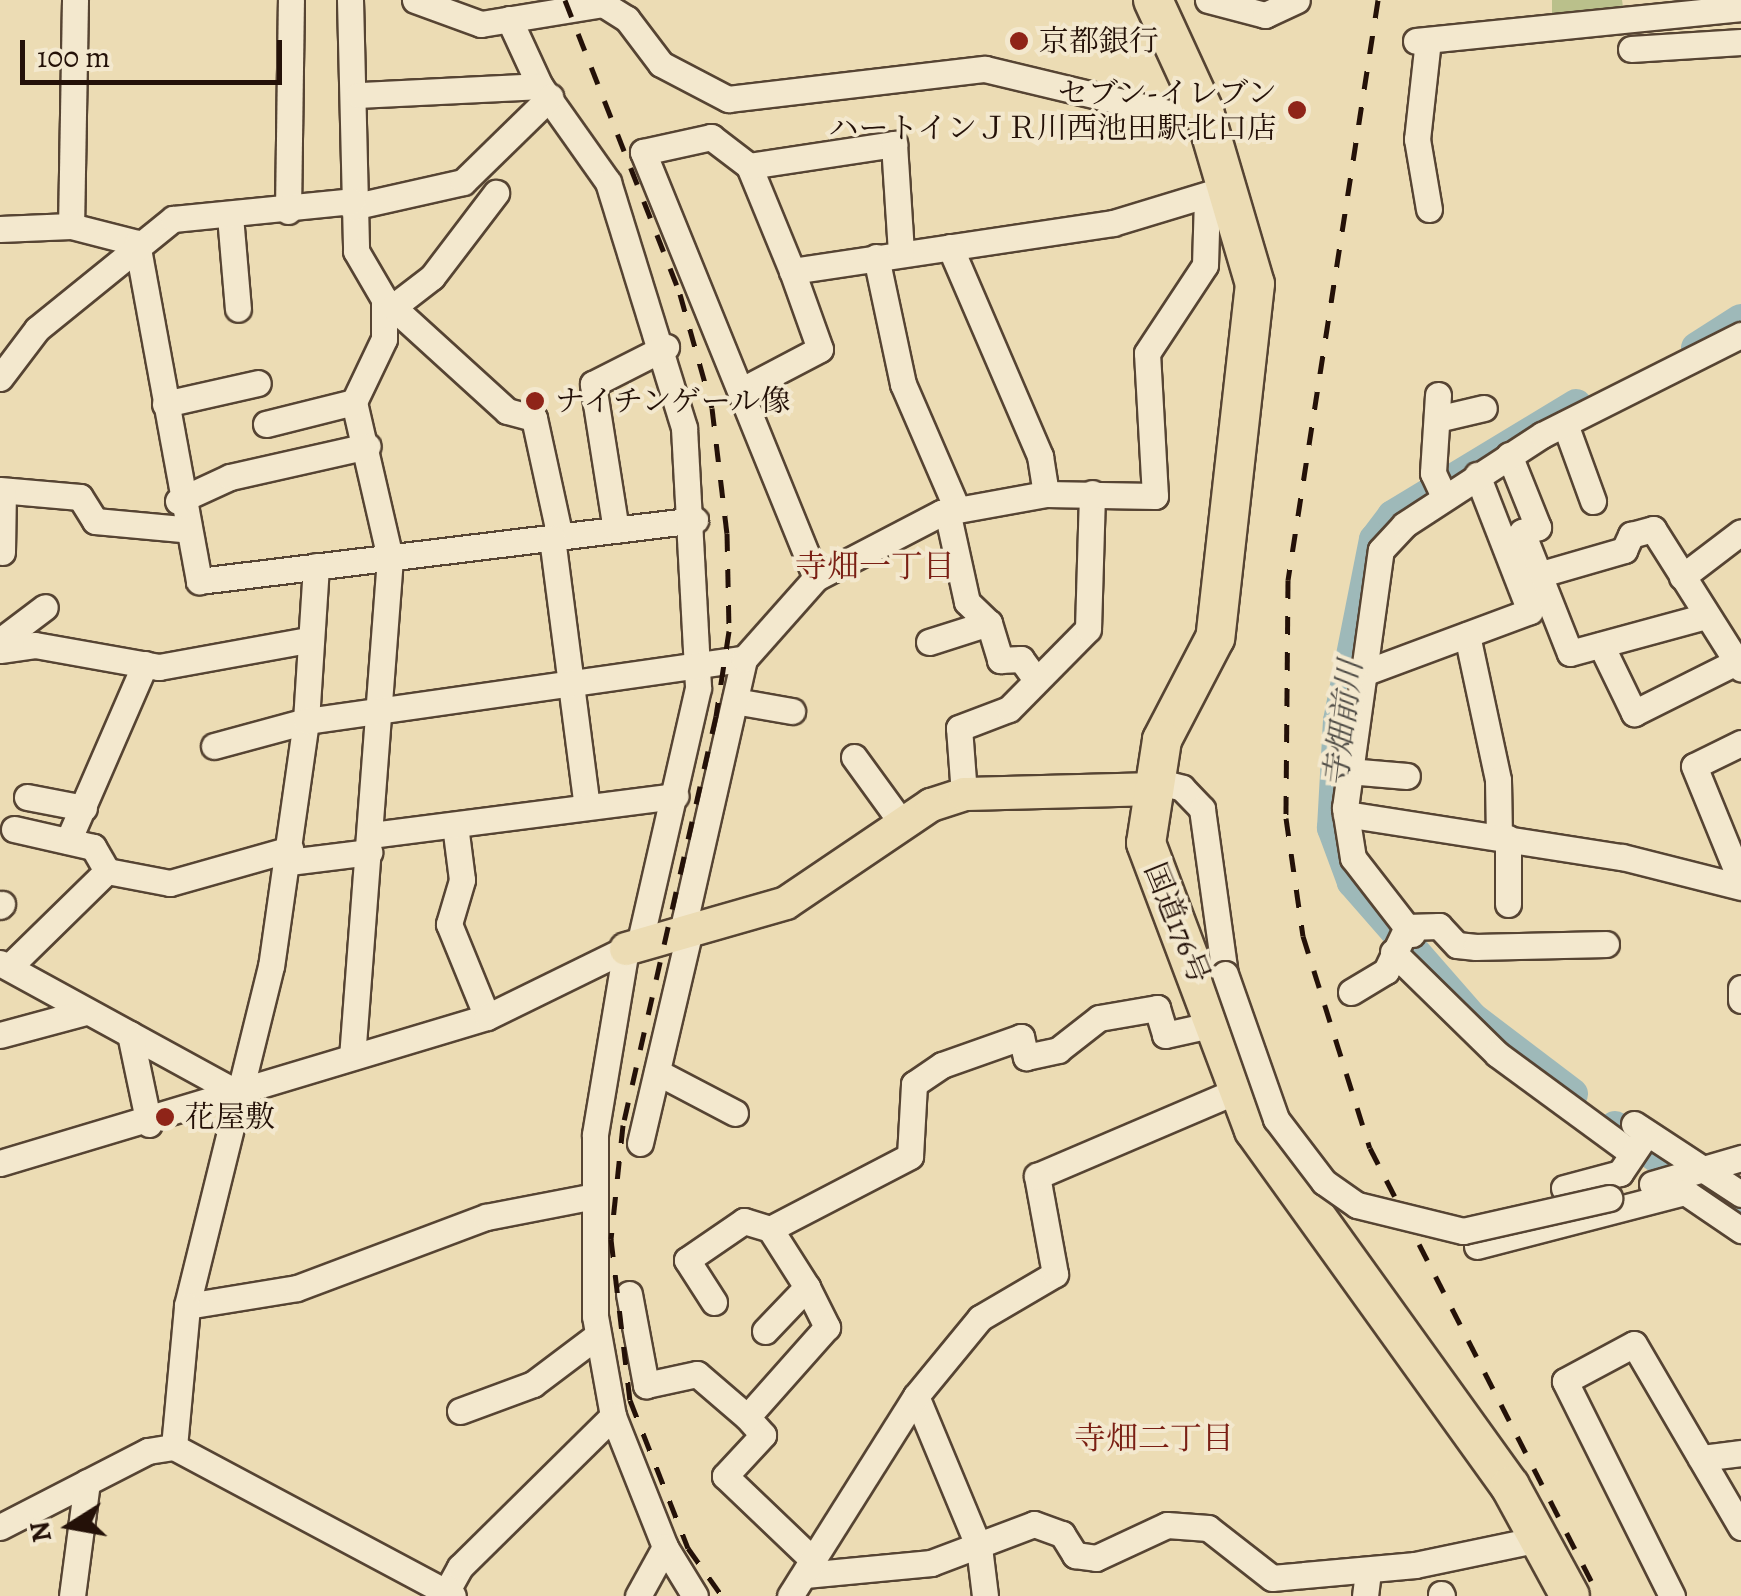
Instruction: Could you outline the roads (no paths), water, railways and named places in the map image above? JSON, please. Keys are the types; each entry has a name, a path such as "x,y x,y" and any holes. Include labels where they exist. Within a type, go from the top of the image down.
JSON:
{"highway":[{"name":"国道176号","path":"1152,0 1204,111 1218,191 1255,284 1215,638 1150,784 1146,843 1215,1024 1236,1091 1254,1130 1539,1539 1568,1595"}],"main road":[{"path":"632,947 786,904 902,823 964,794 1150,784"}],"street":[{"path":"71,226 75,0"},
{"path":"288,210 291,0"},
{"path":"350,0 359,96 352,204 356,251 388,302 507,411 534,418 556,537 587,806"},
{"path":"414,0 448,20 520,16 603,4 661,64 728,99 985,70 1172,114 1204,111"},
{"path":"1208,0 1265,15 1297,0"},
{"path":"1428,208 1417,138 1422,41 1741,8"},
{"path":"520,16 545,92 608,182 666,346 695,520 698,668 676,796 632,947 590,1197 598,1335 613,1416 664,1547 695,1596"},
{"path":"1631,49 1741,42"},
{"path":"359,96 545,92"},
{"path":"0,378 37,329 172,219 352,204 463,182 545,92"},
{"path":"742,390 820,349 749,166 711,137 643,152 816,578"},
{"path":"749,166 894,144 888,255 903,384 952,510 967,602 989,624 1000,660 1021,659 1035,678"},
{"path":"640,1142 744,660 816,578 952,510 1046,494 1156,496 1147,352 1205,266 1218,191 1114,223 792,271"},
{"path":"388,302 432,277 496,193"},
{"path":"230,216 238,310"},
{"path":"0,229 71,226 137,244"},
{"path":"137,244 182,529 198,581 695,520"},
{"path":"950,247 1040,456 1046,494"},
{"path":"352,1057 390,558 368,446 354,402 384,339 388,302"},
{"path":"1632,1153 1497,1054 1403,938 1366,882 1346,814 1372,547 1439,488 1477,475 1565,424 1741,335"},
{"path":"616,530 594,384 666,346"},
{"path":"164,404 258,383"},
{"path":"266,424 354,402"},
{"path":"1439,488 1437,407 1484,408"},
{"path":"1565,424 1594,501"},
{"path":"178,500 230,477 368,446"},
{"path":"1509,455 1538,527 1522,532 1570,654 1706,616"},
{"path":"1361,674 1530,611 1477,475"},
{"path":"2,552 2,491 80,497 95,521 182,529"},
{"path":"964,794 959,728 1009,709 1035,678 1080,647 1088,629 1092,493"},
{"path":"1538,575 1624,550 1631,535 1653,529 1706,616 1736,652 1634,713 1601,645"},
{"path":"1682,577 1741,532"},
{"path":"174,1447 187,1306 236,1092 249,1075 290,856 306,721 308,640 316,566"},
{"path":"0,641 46,606"},
{"path":"929,642 989,624"},
{"path":"1467,635 1498,780 1508,904"},
{"path":"0,650 35,645 145,664 197,665 308,640"},
{"path":"214,746 306,721 744,660"},
{"path":"68,842 145,664"},
{"path":"735,702 792,711"},
{"path":"1346,814 1504,837 1741,884 1733,841 1694,766 1741,742"},
{"path":"854,757 902,823"},
{"path":"1348,771 1407,776"},
{"path":"1150,784 1182,788 1202,810 1225,974 1276,1119 1324,1182 1357,1205 1464,1231 1609,1198 1741,1158"},
{"path":"107,872 170,883 455,825 676,796"},
{"path":"27,797 84,808"},
{"path":"455,825 462,880 449,924 486,1017"},
{"path":"14,830 93,847 107,872"},
{"path":"107,872 4,965 236,1092"},
{"path":"1351,992 1379,978 1403,938 1432,924 1457,945 1606,944"},
{"path":"0,1163 148,1124 236,1092 486,1017 632,947"},
{"path":"1741,988 1741,1000"},
{"path":"770,1230 910,1156 914,1084 961,1056 1021,1037 1026,1057 1058,1050 1099,1018 1157,1008 1165,1035 1215,1024"},
{"path":"0,1035 85,1012"},
{"path":"130,1034 148,1124"},
{"path":"656,1072 735,1113"},
{"path":"803,1577 916,1396 980,1318 1055,1274 1036,1176 1236,1091"},
{"path":"1564,1188 1620,1173 1641,1128 1741,1194"},
{"path":"1477,1246 1685,1192 1741,1230"},
{"path":"187,1306 298,1288 486,1217 590,1197"},
{"path":"714,1302 686,1260 744,1221 770,1230 827,1328 748,1418"},
{"path":"765,1330 807,1288"},
{"path":"629,1294 646,1385 696,1374 764,1436 725,1476 803,1577"},
{"path":"460,1412 534,1384 598,1335"},
{"path":"1672,1596 1565,1381 1634,1344 1741,1527"},
{"path":"916,1396 978,1546 985,1596"},
{"path":"174,1447 448,1595 460,1567 613,1416"},
{"path":"0,1527 87,1482 174,1447"},
{"path":"1701,1458 1741,1453"},
{"path":"72,1596 87,1482"},
{"path":"803,1577 872,1576 978,1546 1034,1524 1062,1534 1076,1555 1096,1558 1167,1525 1208,1528 1272,1578 1366,1583 1539,1539"},
{"path":"638,1596 664,1547"}],"waterway":[{"name":"寺畑前川","path":"1697,348 1741,320"},
{"name":"寺畑前川","path":"1572,1094 1472,1018 1353,882 1333,828 1339,721 1375,540 1393,516 1576,405"},
{"name":"寺畑前川","path":"1615,1127 1741,1217"}],"railway":[{"path":"565,0 680,294 712,408 727,533 729,631 716,716 623,1125 611,1239 630,1400 688,1548 722,1596"},
{"path":"1378,0 1288,580 1286,818 1303,936 1370,1148 1599,1596"}],"place":[{"name":"京都銀行","path":"1019,41"},
{"name":"セブン-イレブン ハートインＪＲ川西池田駅北口店","path":"1297,110"},
{"name":"ナイチンゲール像","path":"535,401"},
{"name":"花屋敷","path":"165,1117"}],"district":[{"name":"寺畑一丁目","path":"875,566"},
{"name":"寺畑二丁目","path":"1154,1438"}]}
